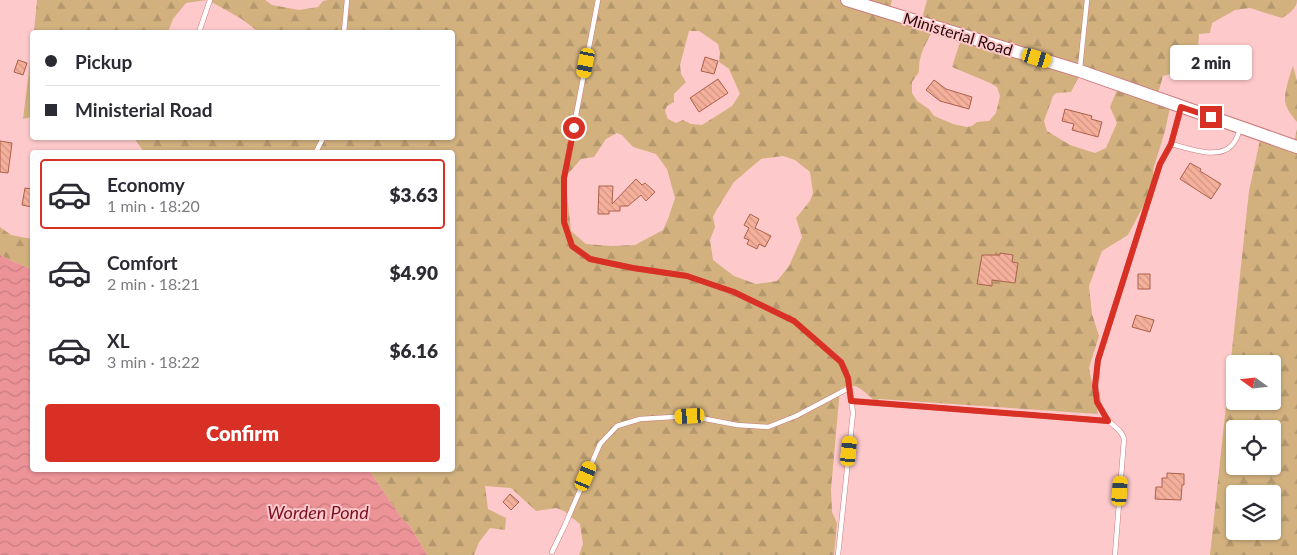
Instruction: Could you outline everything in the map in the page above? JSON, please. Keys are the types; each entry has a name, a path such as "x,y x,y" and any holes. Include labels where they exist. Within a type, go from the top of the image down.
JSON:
{"main road":[{"name":"Ministerial Road","path":"846,0 862,2 1080,71 1297,147"}],"lane":[{"path":"200,30 210,0"},
{"path":"344,30 347,0"},
{"path":"598,0 564,178 564,222 572,246 590,259 687,276 734,292 794,321 841,362 848,378 853,413 838,555"},
{"path":"1080,71 1086,0"},
{"path":"1115,555 1124,439 1122,432 1108,421 1097,402 1095,386 1098,360 1160,164 1171,144 1181,107"},
{"path":"1171,144 1208,153 1220,152 1231,147 1241,128"},
{"path":"552,552 600,444 616,426 640,419 690,416 737,425 768,427 796,416 849,388"},
{"path":"851,401 1108,421"}],"green space":[{"path":"37,0 207,0 186,3 173,19 169,30 34,30"},
{"path":"208,0 265,0 272,5 299,10 318,7 323,1 328,0 892,0 889,12 921,22 927,0 1297,0 1294,9 1282,18 1250,8 1235,10 1212,23 1210,33 1199,34 1197,53 1192,64 1182,71 1163,76 1157,97 1171,103 1153,170 1155,184 1128,235 1102,251 1089,286 1092,314 1099,336 1089,368 1098,414 879,399 876,402 859,388 850,385 845,386 840,389 831,489 832,512 837,523 834,555 579,555 583,544 580,524 564,511 556,508 536,511 511,488 485,486 488,509 506,518 505,530 490,528 479,542 474,555 427,555 410,526 402,519 370,472 455,472 455,150 143,150 136,140 455,140 455,30 256,30 240,18","holes":["935,27 962,36 952,67 997,87 1000,96 996,113 989,121 977,122 967,127 953,124 934,116 929,109 917,101 912,93 912,82 919,72 922,54","689,31 699,31 718,44 719,62 729,69 740,94 732,106 702,125 691,124 683,120 676,123 668,119 665,111 667,106 674,102 674,94 686,82 681,74 680,65","1081,72 1119,85 1110,107 1117,123 1106,148 1095,153 1070,145 1047,131 1044,121 1053,96 1056,93 1071,92","617,133 622,135 633,147 656,154 667,169 675,198 663,230 635,245 586,244 571,231 566,184 568,174 581,159 594,157 606,139","783,156 795,160 810,172 813,193 810,201 796,218 802,237 789,266 777,281 756,284 734,276 713,260 710,240 715,227 713,217 717,209 734,182 761,159"]},
{"path":"30,62 30,117 23,119"},
{"path":"1293,66 1297,81 1297,122 1288,110 1285,101 1286,89"},
{"path":"1297,129 1297,555 1210,555 1226,406 1226,410 1281,410 1281,355 1231,355 1249,191 1261,135 1294,143"},
{"path":"0,227 11,235 30,239 30,269 0,255"}],"water":[{"name":"Worden Pond","path":"0,255 30,269 30,472 370,472 402,519 410,526 427,555 0,555"}],"building":[{"path":"705,57 718,61 714,74 701,71"},
{"path":"18,60 27,63 23,75 14,72"},
{"path":"718,79 728,93 699,112 690,98"},
{"path":"934,80 946,89 972,97 969,109 940,101 926,90"},
{"path":"1065,109 1092,116 1091,119 1102,122 1098,137 1072,130 1074,124 1062,121"},
{"path":"0,141 12,143 8,173 0,172"},
{"path":"1190,163 1221,184 1211,199 1180,179"},
{"path":"636,179 642,185 645,183 655,192 646,201 641,195 628,206 620,206 620,211 598,214 599,186 613,186 612,204"},
{"path":"25,188 30,189 30,207 22,205"},
{"path":"750,214 759,219 755,228 771,236 765,247 759,244 757,249 747,244 749,240 744,238 749,228 744,225"},
{"path":"1000,253 1013,255 1012,262 1018,263 1015,283 992,280 992,286 977,284 982,255 1000,255"},
{"path":"1138,274 1150,274 1150,289 1138,289"},
{"path":"1136,315 1154,320 1150,332 1132,327"},
{"path":"1167,473 1184,474 1181,500 1155,499 1156,487 1162,487 1162,478 1167,478"},
{"path":"510,494 519,502 511,510 503,502"}],"route":[{"path":"574,128 564,178 564,222 572,246 590,259 687,276 734,292 794,321 841,362 848,378 851,401 1108,421 1097,402 1095,386 1098,360 1160,164 1171,144 1181,107 1211,117"}]}
